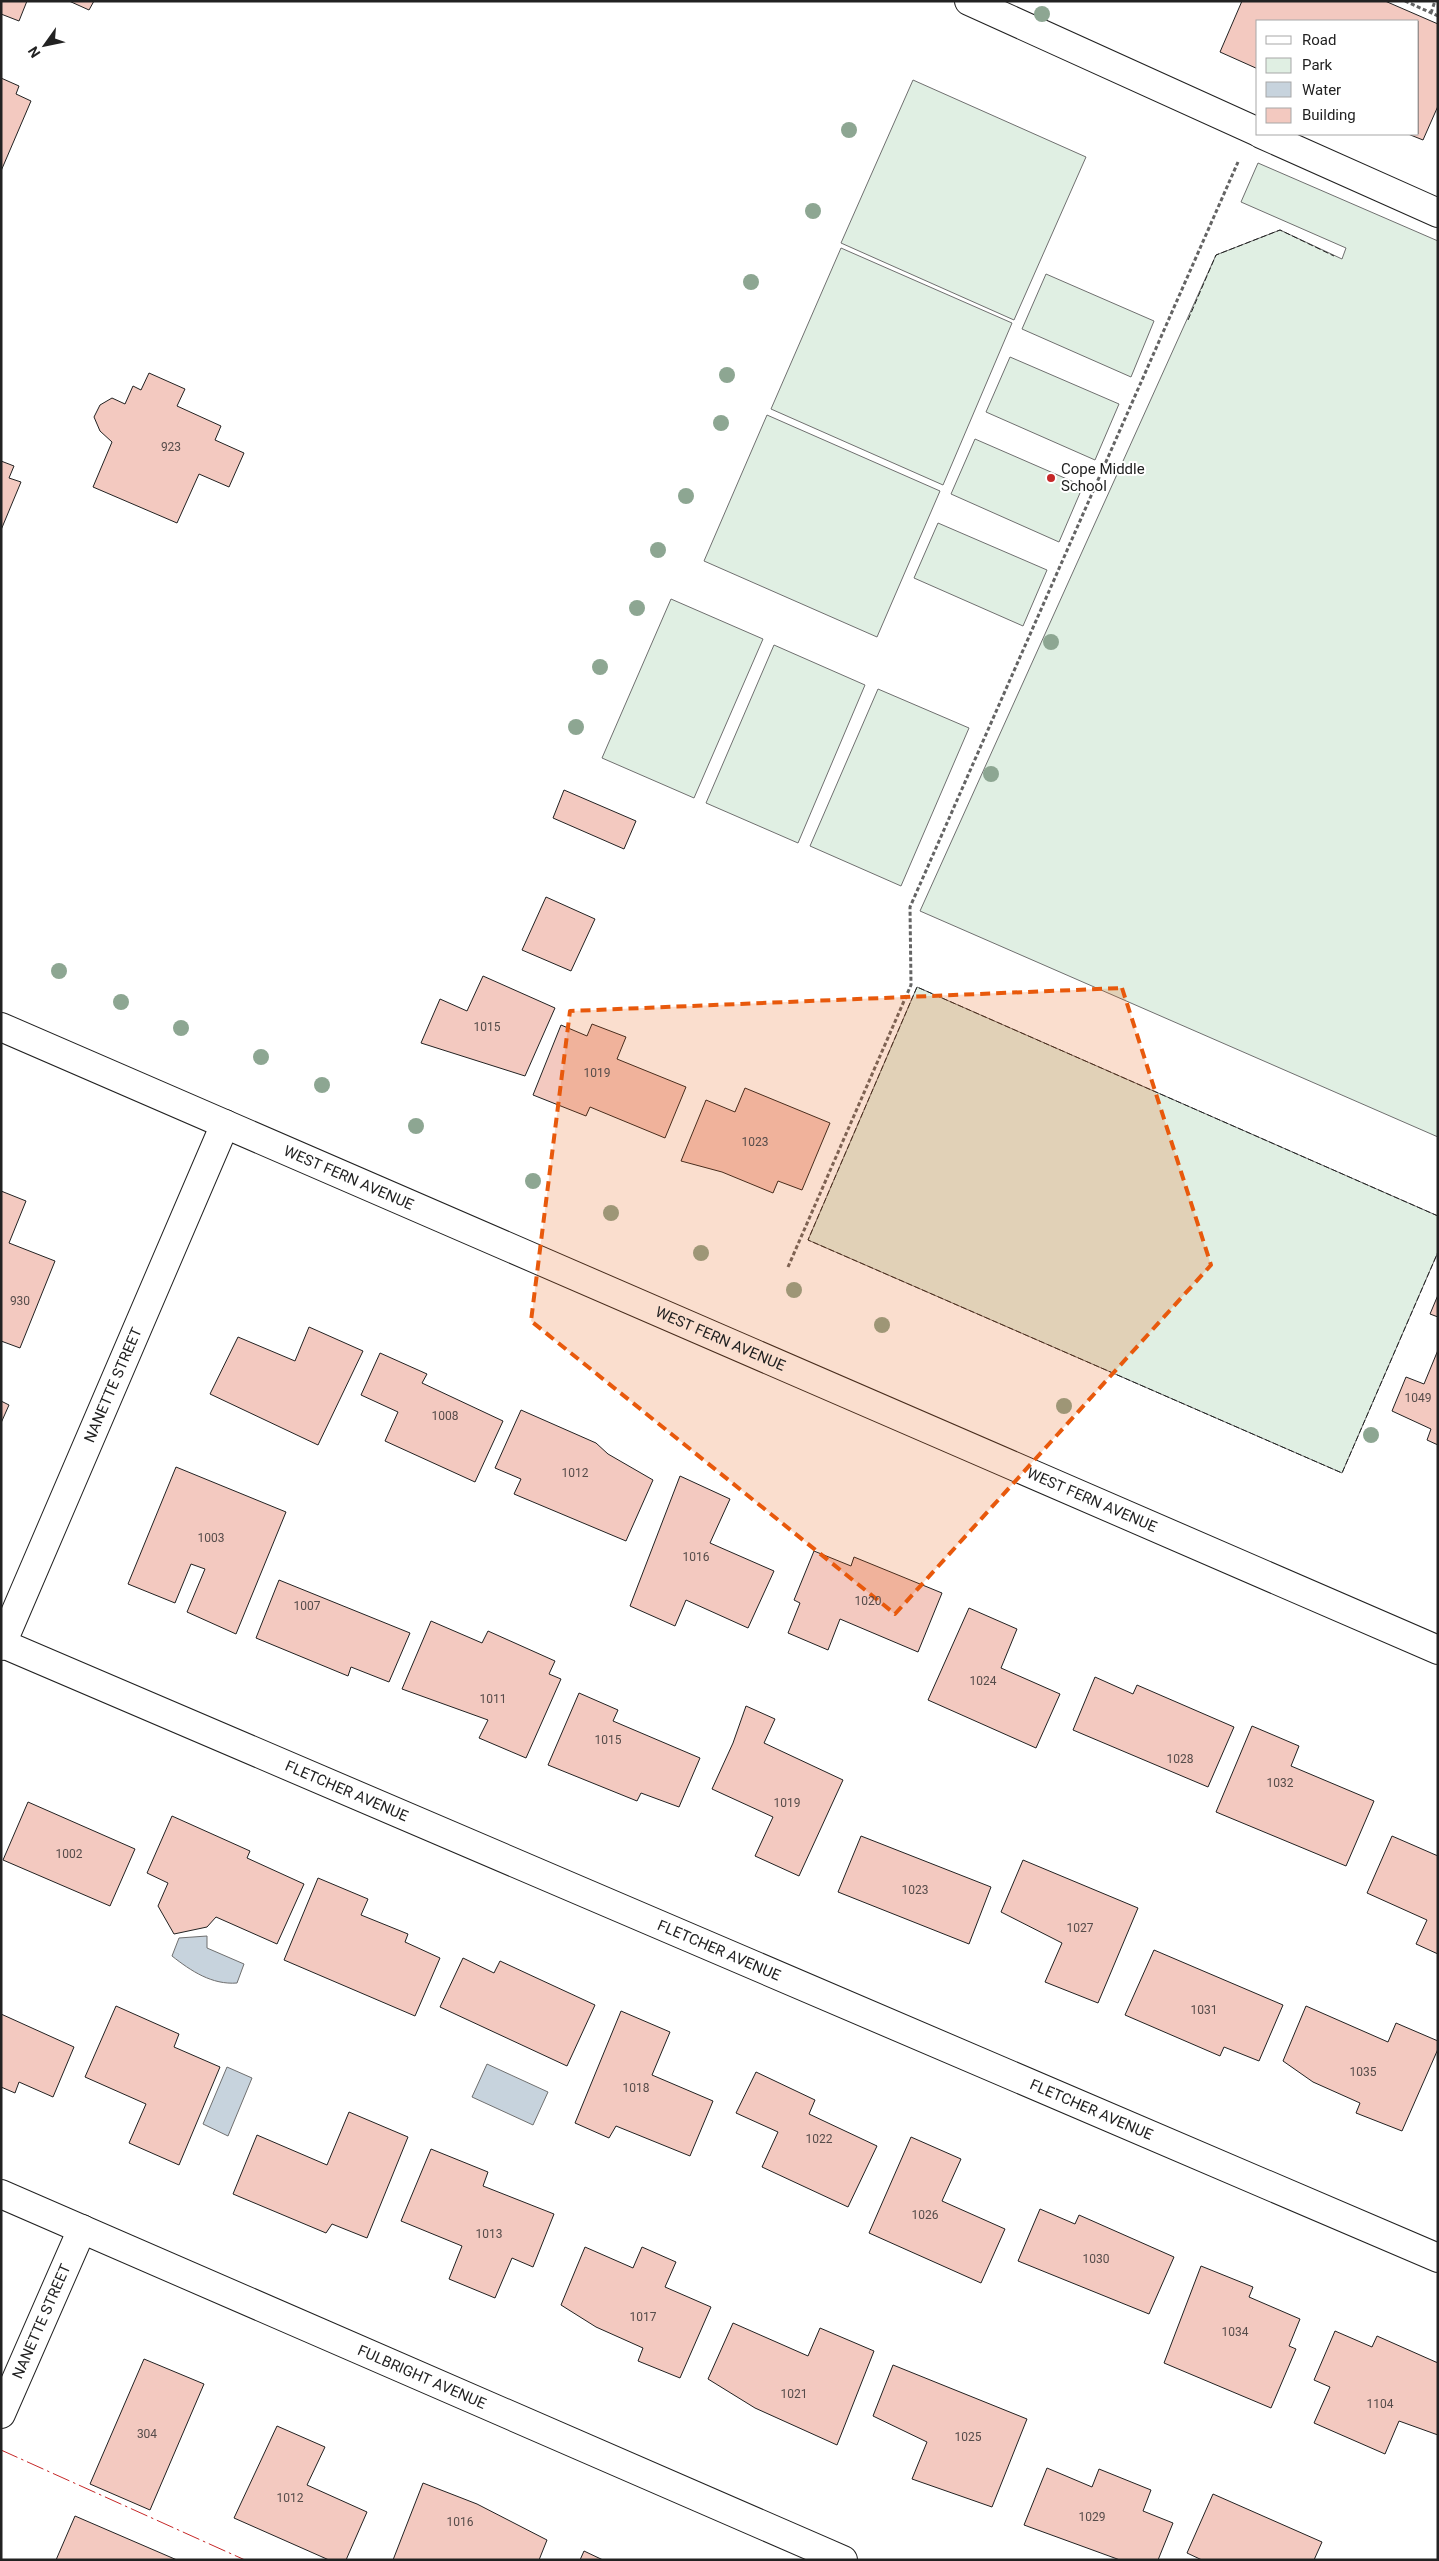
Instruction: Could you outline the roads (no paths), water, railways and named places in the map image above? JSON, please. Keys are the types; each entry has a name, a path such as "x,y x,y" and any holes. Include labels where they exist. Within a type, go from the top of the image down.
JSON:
{"street":[{"path":"969,1 1256,132"},
{"path":"1264,135 1438,212"},
{"name":"WEST FERN AVENUE","path":"1,1027 1438,1650"},
{"name":"NANETTE STREET","path":"2,1644 225,1124"},
{"name":"FLETCHER AVENUE","path":"2,1644 1438,2258"},
{"name":"FULBRIGHT AVENUE","path":"1,2194 842,2560"},
{"name":"NANETTE STREET","path":"1,2414 82,2229"}],"water":[{"path":"207,1936 207,1948 244,1964 237,1983 219,1982 202,1976 172,1956 179,1938"},
{"path":"487,2064 548,2092 533,2125 472,2097"},
{"path":"227,2067 252,2078 228,2136 203,2124"}],"place":[{"name":"Cope Middle School","path":"1051,478"}]}
